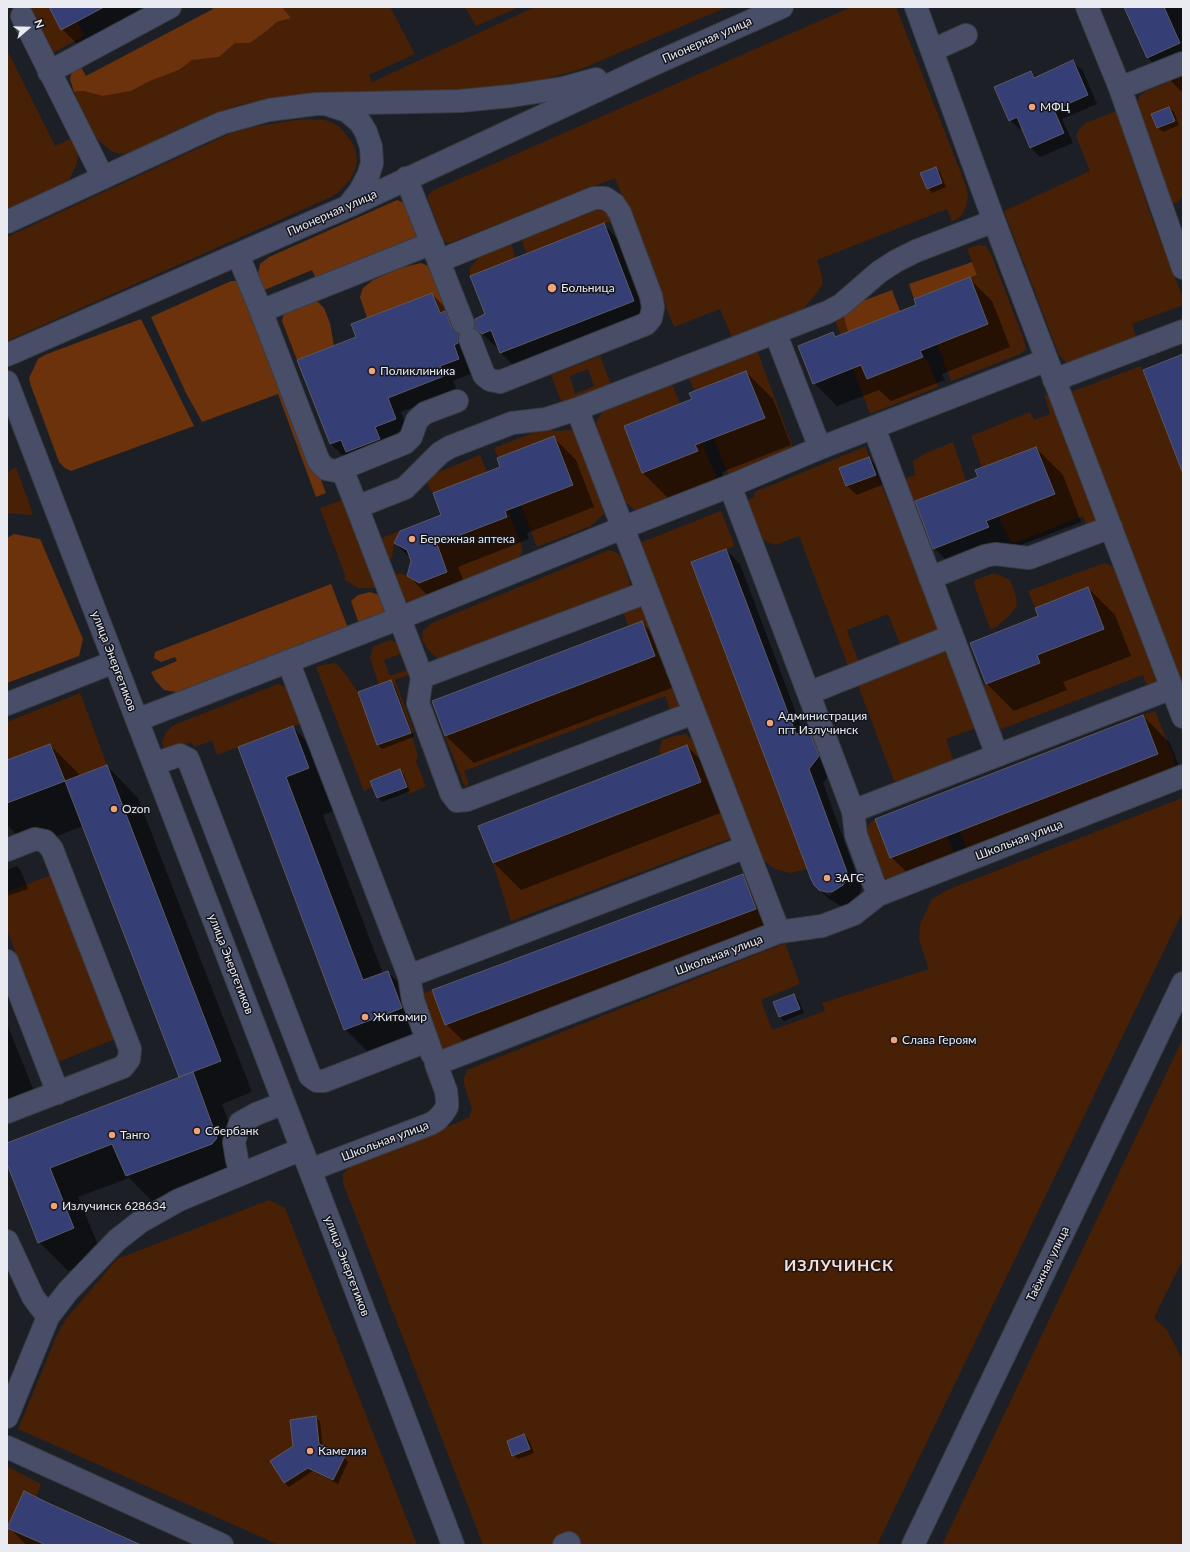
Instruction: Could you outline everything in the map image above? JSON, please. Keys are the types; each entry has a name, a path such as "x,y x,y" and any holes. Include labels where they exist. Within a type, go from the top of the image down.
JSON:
{"street":[{"path":"49,72 170,7"},
{"name":"Пионерная улица","path":"7,355 349,206 406,178 654,64 782,7"},
{"path":"916,7 933,50 994,221 1183,717"},
{"path":"1087,7 1174,213 1183,268"},
{"path":"22,16 103,178"},
{"path":"933,50 966,35"},
{"path":"1120,88 1183,63"},
{"name":"Пионерная улица","path":"7,222 222,123 269,110 316,104 460,101 511,96 563,88 654,64"},
{"path":"316,104 332,106 347,111 360,122 366,132 371,147 372,163 368,176 360,191 349,206"},
{"path":"261,311 435,252 594,198 604,198 614,204 620,213 651,296 653,307 651,318 646,324 500,382 490,380 484,375 466,331 435,252 406,178"},
{"path":"357,507 405,488 440,453 450,447 512,423 546,419 577,409 828,312 841,305 879,272 903,257 994,221"},
{"path":"238,255 319,462 326,469 336,471 406,443 411,437 417,420 426,413 457,401"},
{"path":"137,720 400,618 730,486 820,448 874,428 1051,370 1183,331"},
{"path":"775,332 820,448"},
{"name":"улица Энергетиков","path":"7,382 453,1545"},
{"path":"577,409 693,713 779,932"},
{"path":"874,428 997,755"},
{"path":"342,469 422,677 418,703 450,793 457,801 467,800 693,713"},
{"path":"730,486 853,811 856,836 878,895"},
{"path":"930,578 986,556 995,554 1029,558 1111,527"},
{"path":"422,677 647,592"},
{"path":"809,693 952,636"},
{"path":"288,661 409,976 413,1000 436,1064"},
{"path":"7,704 114,662"},
{"path":"853,811 1172,688"},
{"path":"154,764 180,755 188,760 310,1076 317,1081 324,1081 427,1041"},
{"name":"Школьная улица","path":"310,1170 437,1120 444,1113 447,1107 447,1100 436,1064 779,932 822,926 854,914 878,895 1183,776"},
{"path":"7,850 35,840 45,841 52,849 130,1049 129,1060 123,1067 7,1112"},
{"path":"409,976 746,847"},
{"path":"7,961 58,1092"},
{"name":"Таёжная улица","path":"913,1545 1183,983"},
{"path":"241,1173 234,1142 240,1123 256,1114 284,1103"},
{"path":"7,1417 48,1317 68,1290 117,1240 140,1222 179,1200 302,1149"},
{"path":"7,1241 33,1297 48,1317"},
{"path":"7,1446 222,1545"}],"shaded area":[{"path":"27,7 49,7 61,29 77,21 84,36 51,54"},
{"path":"212,7 282,7 291,18 277,22 250,43 235,43 219,57 192,60 179,70 150,81 131,91 103,96 83,91 74,92 70,79 72,71 79,63 86,76 213,9"},
{"path":"282,7 390,7 415,54 369,75 372,82 535,7 727,7 581,69 528,84 278,100 238,105 185,126 138,149 123,154 112,152 97,139 85,119 74,92 83,91 103,96 131,91 150,81 179,70 191,60 219,57 235,43 250,43 277,22 291,18"},
{"path":"465,7 519,7 476,26"},
{"path":"851,7 896,7 966,186 968,196 967,205 962,215 952,222 947,209 817,260 823,283 816,294 797,316 733,340 720,309 674,327 615,178 450,243 443,239 428,199 428,195 434,190","holes":["936,167 942,183 927,189 921,173"]},
{"path":"7,50 55,146 70,139 78,153 77,163 69,180 7,209"},
{"path":"1183,76 1183,197 1176,203 1171,203 1136,106 1140,95","holes":["1169,107 1175,121 1157,128 1152,114"]},
{"path":"1116,111 1151,216 1183,298 1183,305 1132,324 1137,338 1076,362 1066,362 1059,355 1004,211 1090,171 1076,136 1080,128 1086,123"},
{"path":"303,119 325,120 340,127 351,141 356,151 357,161 355,170 350,180 339,192 331,197 7,341 7,237 231,133 252,127"},
{"path":"397,200 407,204 418,240 318,284 312,270 262,291 258,274 260,264 269,257"},
{"path":"601,209 611,215 617,222 604,223 527,254 521,239 592,211"},
{"path":"511,244 516,258 470,276 470,268 479,257"},
{"path":"978,245 986,246 991,254 1024,340 1026,349 1020,354 951,381 937,344 988,324 970,277 977,274 967,249"},
{"path":"972,262 977,275 914,299 909,284"},
{"path":"421,263 431,267 449,310 440,313 432,293 367,318 360,297 363,288 373,280 400,268"},
{"path":"231,281 239,281 256,313 326,493 316,497 278,394 202,422 186,393 151,317"},
{"path":"892,290 900,311 848,332 843,314 852,305"},
{"path":"317,301 324,308 330,323 334,346 297,360 282,321 284,313 305,303"},
{"path":"843,314 848,332 867,379 923,357 930,365 938,387 870,414 834,317"},
{"path":"141,319 194,426 71,471 59,462 29,378 38,359 47,354"},
{"path":"757,350 793,448 728,474 714,438 765,418 746,371 694,391 688,375"},
{"path":"600,356 612,387 564,408 551,375","holes":["588,369 594,386 575,394 570,376"]},
{"path":"1141,366 1183,474 1183,685 1071,392"},
{"path":"670,379 680,404 624,426 642,473 697,451 695,445 702,443 717,479 640,514 625,502 605,456 596,423 605,407"},
{"path":"1044,394 1048,396 1096,519 1096,525 1088,530 1083,516 1015,543 1008,538 999,516 1054,494 1036,447 982,468 971,436 1030,412 1034,420 1050,414"},
{"path":"543,429 558,431 571,430 578,433 607,511 591,526 537,547 521,505 573,485 554,437 498,458 494,448"},
{"path":"953,442 966,481 914,502 920,519 914,521 899,481 915,475 913,461 924,454"},
{"path":"864,447 866,448 869,457 839,468 846,486 876,475 879,479 942,632 902,649 888,614 847,630 861,668 850,671 799,536 776,545 763,539 754,521 747,501 754,497 755,492"},
{"path":"480,455 487,472 433,493 429,488 427,481 432,475"},
{"path":"16,467 33,514 31,515 7,513 7,473"},
{"path":"345,499 377,588 358,588 343,579 346,578 320,508"},
{"path":"508,510 522,547 522,553 519,557 514,561 410,603 404,601 392,576 399,573 419,583 447,572 432,534 451,539 507,517 505,511"},
{"path":"721,511 735,546 691,563 807,869 790,873 775,869 763,860 638,548 642,542"},
{"path":"400,531 394,543 392,558 386,561 380,541 384,537"},
{"path":"14,534 40,539 83,639 79,656 7,683 7,538"},
{"path":"609,550 621,556 629,580 629,588 441,662 426,647 422,640 423,631 432,623"},
{"path":"1104,563 1112,566 1117,573 1160,688 1150,693 1143,675 991,733 974,689 1040,663 1037,655 1088,587 1035,608 1028,591"},
{"path":"994,573 1010,580 1016,596 1017,606 1009,616 995,628 990,629 974,584 975,580"},
{"path":"331,584 348,628 190,692 164,690 155,680 151,672 177,661 175,657 161,662 154,658 155,652"},
{"path":"370,592 380,595 385,614 363,623 358,621 351,601 358,595"},
{"path":"639,606 645,608 681,707 672,715 665,696 464,771 469,784 465,787 445,736 655,657 642,621 628,626 624,614 628,608"},
{"path":"390,640 396,642 399,648 409,675 395,680 414,732 411,733 379,685 370,658 373,647","holes":["400,654 406,670 390,676 384,660"]},
{"path":"945,646 976,728 946,739 955,765 907,783 894,781 856,680"},
{"path":"335,663 340,667 358,692 377,745 411,733 418,756 416,761 426,786 409,794 400,769 370,780 372,787 364,791 316,667"},
{"path":"278,684 286,687 291,692 303,723 217,755 212,741 194,747 192,742 166,750 163,746 162,741 167,731 174,725"},
{"path":"80,693 107,765 65,781 50,744 7,760 7,722"},
{"path":"1155,711 1173,756 1175,768 969,855 960,831 1158,754 1143,715"},
{"path":"686,734 694,742 732,838 511,921 493,863 701,783 687,745 661,755 659,750 662,740"},
{"path":"1182,798 1183,911 877,1545 483,1545 343,1183 343,1174 350,1167 469,1117 472,1109 464,1084 464,1078 467,1070 785,943 800,984 761,1000 772,1030 825,1011 822,1003 929,969 919,940 920,924 932,899 947,890"},
{"path":"875,819 947,836 957,859 891,882 884,877 867,831 868,825"},
{"path":"743,873 746,874 765,919 765,927 450,1052 442,1047 423,993 432,990 446,1025 756,909"},
{"path":"51,875 115,1039 58,1062 7,930 7,892"},
{"path":"1183,1038 1183,1259 1154,1318 1167,1330 1183,1361 1183,1545 942,1545"},
{"path":"269,1200 285,1208 417,1545 279,1545 18,1429 57,1335 66,1319 117,1259"},
{"path":"7,1468 10,1468 41,1484 36,1497 24,1492 7,1528"},
{"path":"7,1528 46,1545 7,1545"}],"building":[{"path":"49,7 104,7 61,30"},
{"path":"1124,7 1164,7 1180,43 1147,58"},
{"name":"МФЦ","path":"1073,60 1088,95 1054,110 1064,133 1030,148 1017,117 1009,121 994,87 1031,71 1034,78"},
{"path":"1169,107 1175,121 1157,128 1151,114"},
{"path":"936,167 942,183 927,189 920,173"},
{"name":"Больница","path":"604,223 634,301 500,353 491,330 482,334 474,328 475,319 485,314 470,276"},
{"path":"970,277 988,324 920,351 923,357 867,379 861,365 813,384 798,346 833,332 835,337 916,305 914,299"},
{"name":"Поликлиника","path":"432,293 440,313 445,311 452,328 459,334 458,343 454,345 459,359 440,366 444,376 388,398 396,419 375,427 380,439 346,452 341,440 330,444 297,360 356,337 351,324"},
{"path":"1183,354 1183,470 1182,471 1143,370"},
{"path":"746,371 765,418 695,445 698,451 642,473 624,426 692,399 689,393"},
{"path":"554,436 573,485 505,511 507,517 437,544 447,572 419,583 407,576 411,561 407,550 394,543 400,531 441,515 433,493 500,467 497,458"},
{"path":"1036,447 1055,494 986,521 989,527 933,549 915,501 978,477 975,470"},
{"path":"869,457 876,475 846,486 839,468"},
{"path":"726,549 796,734 806,733 811,735 819,756 809,769 847,872 846,880 843,885 832,892 819,890 811,879 691,562"},
{"path":"1088,587 1104,629 1037,655 1040,663 986,684 970,643 1038,616 1035,608"},
{"path":"642,621 655,656 445,736 432,701"},
{"path":"391,680 411,733 377,745 358,692"},
{"path":"1143,715 1158,754 890,858 875,819"},
{"path":"293,726 309,768 286,777 363,980 388,971 402,1008 344,1030 238,747"},
{"path":"50,744 65,781 7,803 7,760"},
{"path":"687,745 701,782 493,863 478,826"},
{"path":"107,765 221,1061 179,1077 65,781"},
{"path":"400,769 407,787 377,798 370,781"},
{"path":"743,874 756,909 445,1025 432,990"},
{"path":"794,994 800,1009 779,1017 773,1002"},
{"path":"193,1072 217,1138 212,1144 126,1176 112,1144 50,1168 74,1228 38,1243 7,1164 7,1143"},
{"name":"Камелия","path":"316,1416 319,1444 345,1456 333,1480 308,1468 284,1483 270,1461 293,1446 290,1420"},
{"path":"524,1434 530,1449 512,1456 507,1441"},
{"path":"24,1491 141,1545 46,1545 7,1528"}],"place":[{"name":"МФЦ","path":"1032,107"},
{"name":"Больница","path":"552,288"},
{"name":"Поликлиника","path":"372,371"},
{"name":"Бережная аптека","path":"412,539"},
{"name":"Администрация пгт Излучинск","path":"770,723"},
{"name":"Ozon","path":"114,809"},
{"name":"ЗАГС","path":"827,878"},
{"name":"Житомир","path":"365,1017"},
{"name":"Слава Героям","path":"894,1040"},
{"name":"Сбербанк","path":"197,1131"},
{"name":"Танго","path":"112,1135"},
{"name":"Излучинск 628634","path":"54,1206"},
{"name":"Камелия","path":"310,1451"}],"district":[{"name":"ИЗЛУЧИНСК","path":"839,1266"}]}
